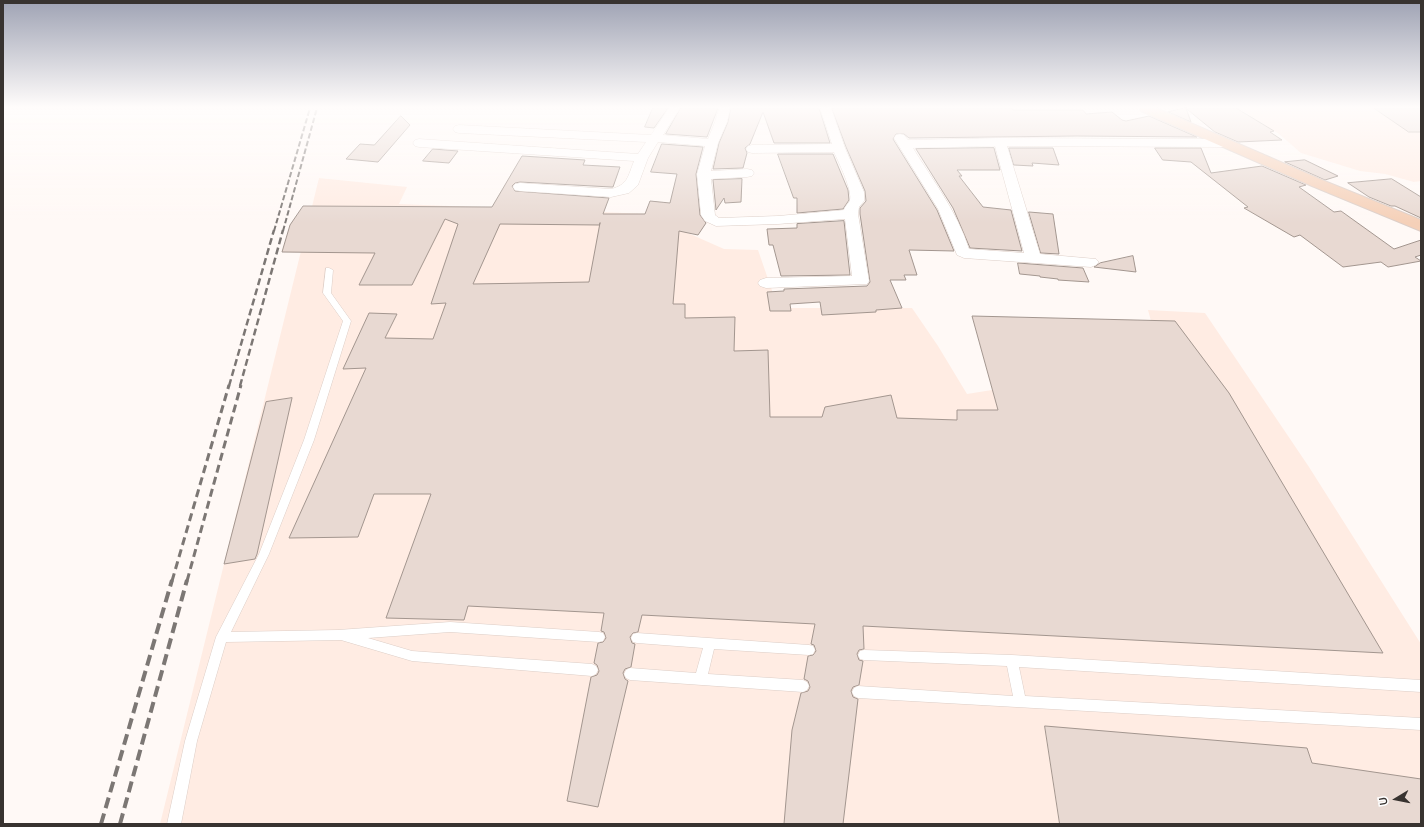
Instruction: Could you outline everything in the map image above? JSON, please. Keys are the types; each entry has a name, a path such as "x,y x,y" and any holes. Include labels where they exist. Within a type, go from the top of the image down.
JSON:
{"main road":[{"path":"1233,147 1421,226"}],"street":[{"path":"472,147 642,158"},
{"path":"520,187 611,193 624,190 631,185 642,158 649,147"},
{"path":"711,147 704,174 708,215 716,222 778,220 851,214"},
{"path":"906,147 918,168 948,212 962,252 966,254 1033,257 1091,262"},
{"path":"1001,147 1033,257"},
{"path":"752,149 839,148 857,192 857,201 852,206 851,214 868,281 766,283"},
{"path":"704,174 747,173"}],"lane":[{"path":"174,824 191,741 222,636 264,554 309,440 347,321 327,294 329,270"},
{"path":"222,636 338,635 450,627 599,637"},
{"path":"338,635 412,656 592,670"},
{"path":"637,638 810,650"},
{"path":"701,678 710,642"},
{"path":"864,655 1012,661 1421,686"},
{"path":"1012,661 1020,702"},
{"path":"630,674 802,686"},
{"path":"858,692 1421,724"}],"shaded area":[{"path":"1294,147 1421,147 1421,181 1414,182 1385,174 1360,171 1301,153"},
{"path":"319,178 407,187 399,204 676,215 672,226 724,249 758,250 778,308 912,308 938,346 967,394 1017,386 1172,398 1148,310 1205,313 1309,467 1421,644 1421,824 160,824"}],"building":[{"path":"358,147 391,147 378,162 346,159"},
{"path":"661,147 703,147 696,174 700,215 706,223 698,235 679,231 673,304 685,304 685,318 735,317 734,351 768,350 770,417 822,417 825,407 891,395 897,418 957,420 957,410 998,410 972,316 1175,321 1229,393 1383,653 863,626 864,649 859,650 857,654 859,660 863,661 859,685 853,687 851,691 853,697 858,699 843,824 784,824 792,730 801,693 808,691 810,687 808,681 804,679 808,656 813,655 816,651 814,645 811,644 815,624 642,615 638,632 633,633 630,637 632,643 635,644 631,667 625,669 623,673 625,679 628,681 598,807 567,801 591,677 597,675 599,671 597,665 594,663 598,643 603,642 606,638 604,632 601,631 604,613 468,606 464,620 386,618 431,494 374,494 358,537 289,538 366,368 343,369 369,313 397,314 385,338 433,339 446,303 431,304 458,224 445,219 412,285 359,285 375,253 282,252 290,225 303,206 492,207 522,156 585,160 583,165 620,167 613,187 520,182 515,183 512,186 515,191 609,198 603,214 645,214 650,201 670,203 677,174 651,172","holes":["600,223 589,282 473,284 500,224 599,225"]},
{"path":"718,147 747,147 745,148 747,153 743,168 713,169"},
{"path":"846,147 898,147 937,210 954,251 909,250 917,275 904,275 906,280 890,280 902,308 876,310 876,312 822,315 820,302 790,304 791,311 770,311 767,292 784,291 784,289 867,286 870,282 860,214 860,208 866,201 865,191"},
{"path":"994,148 1000,170 957,170 962,176 959,176 983,207 1011,210 1022,251 970,248 953,208 916,149"},
{"path":"1009,148 1053,148 1059,165 1032,163 1033,166 1014,165"},
{"path":"1155,148 1201,148 1211,173 1262,166 1306,185 1299,187 1334,212 1341,211 1394,249 1421,240 1421,255 1415,257 1421,261 1388,267 1381,262 1343,267 1300,235 1294,237 1244,208 1248,207 1191,162 1163,160"},
{"path":"433,149 458,151 449,163 423,161"},
{"path":"778,154 833,154 848,190 849,200 843,209 797,213 797,198 794,198"},
{"path":"1305,160 1338,176 1325,180 1285,162"},
{"path":"742,179 741,202 725,203 724,198 716,210 713,180"},
{"path":"1392,179 1421,197 1421,218 1395,206 1391,206 1369,197 1348,183"},
{"path":"1029,212 1053,214 1059,254 1041,253"},
{"path":"844,221 850,275 781,276 773,245 769,245 767,229 797,228 797,224"},
{"path":"1133,256 1136,272 1094,267 1100,263"},
{"path":"1018,263 1083,268 1089,282 1058,280 1020,274"},
{"path":"292,398 255,559 224,564 266,402"},
{"path":"1045,726 1307,748 1312,763 1421,779 1421,824 1060,824"}],"railway":[{"path":"274,231 299,147"},
{"path":"283,231 306,147"},
{"path":"229,386 274,230"},
{"path":"240,386 283,230"},
{"path":"172,581 229,385"},
{"path":"187,581 241,385"},
{"path":"101,824 172,580"},
{"path":"120,824 187,580"}]}
